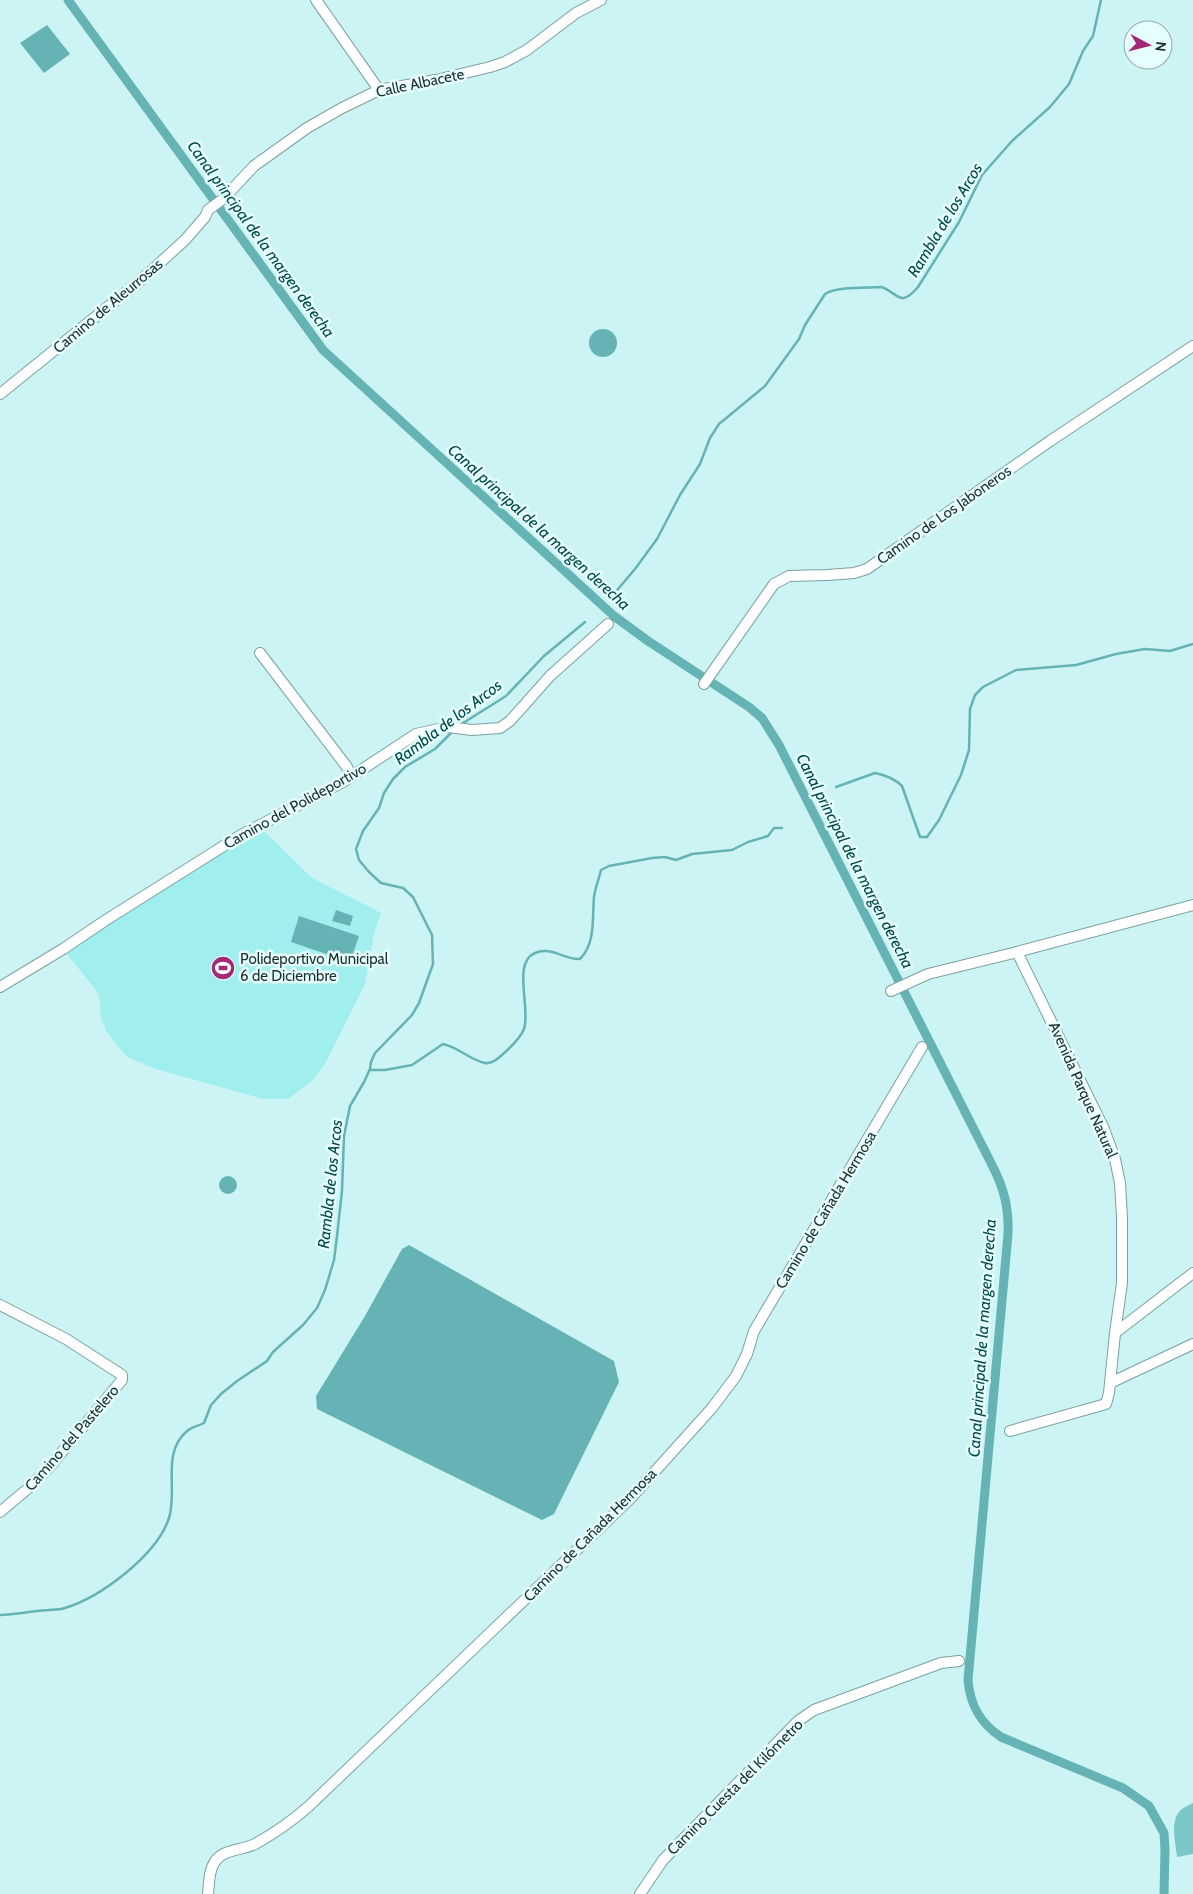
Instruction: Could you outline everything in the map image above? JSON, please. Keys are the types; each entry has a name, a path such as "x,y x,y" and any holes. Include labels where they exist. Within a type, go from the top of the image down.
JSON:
{"street":[{"path":"316,0 379,90"},
{"name":"Calle Albacete","path":"210,208 223,199 254,166 307,128 342,108 379,90 490,68 505,62 527,50 576,13 601,0"},
{"name":"Camino de Aleurrosas","path":"0,394 147,275 185,240 205,218 210,208"},
{"name":"Camino de Los Jaboneros","path":"704,684 774,584 788,576 854,573 866,569 1050,441 1193,346"},
{"name":"Camino del Polideportivo","path":"0,987 63,949 240,835 261,826 352,776 416,734 448,727 472,730 500,728 510,721 550,676 608,624"},
{"path":"260,653 352,776"},
{"path":"893,990 928,974 1193,905"},
{"name":"Avenida Parque Natural","path":"1010,1430 1106,1404 1122,1283 1122,1217 1120,1183 1115,1159 1100,1120 1017,952"},
{"name":"Camino de Cañada Hermosa","path":"208,1894 210,1876 217,1859 232,1851 253,1845 292,1822 630,1499 712,1408 736,1376 747,1354 754,1331 922,1047"},
{"path":"1115,1333 1193,1273"},
{"name":"Camino del Pastelero","path":"0,1305 66,1339 122,1375 122,1380 31,1486 0,1512"},
{"path":"1110,1383 1193,1344"},
{"name":"Camino Cuesta del Kilómetro","path":"640,1894 663,1860 798,1721 814,1710 941,1663 959,1660"}],"shaded area":[{"path":"47,25 70,54 44,73 20,43"},
{"path":"603,329 613,333 617,343 613,353 603,357 593,353 589,343 593,333"},
{"name":"Polideportivo Municipal 6 de Diciembre","path":"263,830 312,878 381,913 374,933 365,984 326,1062 314,1079 288,1099 263,1099 156,1069 127,1057 106,1031 101,1017 99,996 96,990 65,952 215,854"},
{"path":"336,910 353,916 350,926 332,921"},
{"path":"299,916 359,936 350,962 291,942"},
{"path":"224,1176 232,1176 237,1181 235,1192 224,1194 219,1189 219,1181"},
{"path":"409,1245 614,1361 619,1382 554,1514 542,1520 317,1409 316,1396 365,1316 402,1249"},
{"path":"1193,1803 1193,1854 1177,1857 1174,1834 1176,1817 1182,1809"}],"waterway":[{"name":"Canal principal de la margen derecha","path":"68,0 323,350 614,616 648,641 749,707 762,718 779,745 992,1165 1005,1198 1008,1215 1008,1234 968,1680 971,1697 977,1713 987,1726 1001,1737 1123,1788 1149,1806 1164,1833 1164,1894"},
{"name":"Rambla de los Arcos","path":"613,595 657,539 680,495 700,464 710,438 719,424 765,386 799,339 805,325 825,294 830,291 844,289 882,287 903,298 907,297 918,287 959,222 982,175 1012,141 1050,107 1069,84 1083,51 1093,36 1101,0"},
{"name":"Rambla de los Arcos","path":"460,725 506,696 544,656 585,622"},
{"path":"836,787 875,773 893,779 902,786 920,837 927,837 939,820 961,775 969,750 970,709 975,695 983,687 1016,670 1076,665 1116,654 1145,649 1170,651 1193,644"},
{"name":"Rambla de los Arcos","path":"0,1615 61,1609 79,1602 111,1584 140,1560 163,1532 169,1518 172,1495 172,1461 174,1450 179,1440 189,1429 204,1423 211,1405 221,1394 267,1361 273,1352 303,1325 317,1308 325,1290 334,1260 342,1191 344,1136 350,1106 364,1082 375,1053 412,1015 419,1003 433,964 432,935 413,897 403,888 381,883 359,860 356,849 363,831 379,808 384,793 393,779 405,767 435,749 452,732"},
{"path":"370,1070 385,1070 412,1065 443,1044 485,1063 492,1062 502,1055 517,1040 524,1029 526,1020 523,976 528,958 535,953 547,951 569,958 580,959 589,946 595,890 601,870 609,866 652,858 665,857 676,860 692,854 732,850 748,842 768,836 774,828 782,828"}],"place":[{"name":"Polideportivo Municipal 6 de Diciembre","path":"223,968"}]}
